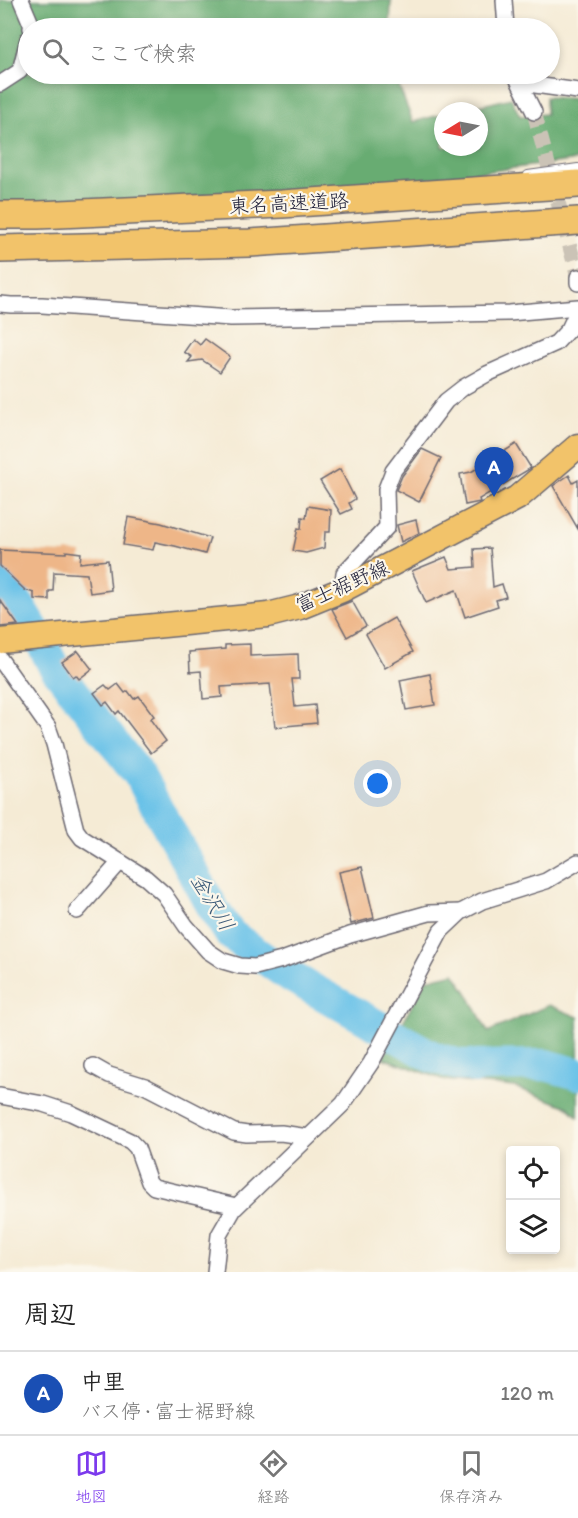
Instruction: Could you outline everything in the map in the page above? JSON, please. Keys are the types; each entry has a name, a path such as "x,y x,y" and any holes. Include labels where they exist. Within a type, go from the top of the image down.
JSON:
{"highway":[{"name":"東名高速道路","path":"0,215 270,204 578,184"},
{"name":"東名高速道路","path":"0,249 250,243 578,221"}],"main road":[{"name":"富士裾野線","path":"10,640 268,615 300,607 342,590 517,498 578,446"}],"street":[{"path":"21,0 29,18"},
{"path":"504,0 505,18"},
{"path":"0,84 18,72"},
{"path":"521,84 534,112"},
{"path":"546,84 578,91"},
{"path":"578,277 578,283"},
{"path":"0,304 231,318 509,313 578,308 569,329 556,343 487,374 446,401 393,471 386,489 387,526 344,573 342,590"},
{"path":"0,659 48,727 76,830 82,838 146,878 164,894 186,926 208,951 223,961 255,967 282,960 350,935 429,913 461,912"},
{"path":"77,911 120,862"},
{"path":"215,1272 219,1235 236,1206 342,1104 371,1063 441,931 461,912 482,901 546,881 578,862"},
{"path":"93,1066 109,1075 145,1086 234,1132 281,1133 308,1137"},
{"path":"0,1096 43,1104 71,1113 130,1141 137,1148 149,1182 154,1186 236,1206"}],"lane":[{"path":"521,176 578,168"},
{"path":"393,196 486,181"}],"green space":[{"path":"0,0 391,0 390,18 18,18 18,84 398,84 413,122 434,116 434,156 488,156 488,104 511,98 520,116 546,114 546,97 578,99 578,160 349,189 0,207"},
{"path":"454,973 488,1032 549,1005 578,1017 578,1117 568,1107 514,1087 445,1080 383,1058 426,980"}],"building":[{"path":"193,339 200,345 205,339 230,357 220,372 202,360 188,362 192,357 184,352"},
{"path":"516,444 531,468 479,499 480,502 465,505 460,474 471,472"},
{"path":"422,449 441,458 419,502 396,490 402,476"},
{"path":"340,469 355,499 349,503 352,509 341,514 320,481"},
{"path":"569,475 573,483 578,480 578,529 553,486"},
{"path":"308,506 331,510 330,532 325,532 324,548 306,553 293,551 298,528 301,529 302,517 306,518"},
{"path":"128,517 161,523 210,538 205,554 155,542 153,550 123,545"},
{"path":"416,520 419,533 401,542 397,525"},
{"path":"490,548 493,587 502,584 506,597 496,600 498,606 465,617 456,590 426,603 412,571 446,557 451,569 475,567 474,549"},
{"path":"0,550 81,553 80,563 108,560 111,590 90,593 87,574 54,572 53,591 49,591 49,600 34,599 34,593 25,590 0,566"},
{"path":"0,600 18,625 0,627"},
{"path":"352,601 366,626 347,637 332,609"},
{"path":"394,618 413,652 385,668 366,634"},
{"path":"250,644 250,656 298,654 299,679 292,679 295,707 315,705 317,723 275,727 270,684 221,687 222,697 203,699 201,671 190,672 189,652 225,649 225,645"},
{"path":"78,651 92,669 79,679 76,675 73,677 62,662"},
{"path":"430,674 435,705 406,710 400,680"},
{"path":"118,684 134,699 139,696 154,716 150,719 166,741 151,753 119,711 116,714 107,702 103,705 94,693 105,685 110,690"},
{"path":"362,867 374,918 351,924 339,872"}],"waterway":[{"name":"金沢川","path":"0,582 19,605 53,665 139,775 213,908 230,934 286,974 433,1057 460,1065 472,1065 476,1068 477,1066 546,1065 578,1074"}],"tunnel":[{"path":"534,112 578,277"}],"place":[{"name":"中里","path":"494,497"}]}
